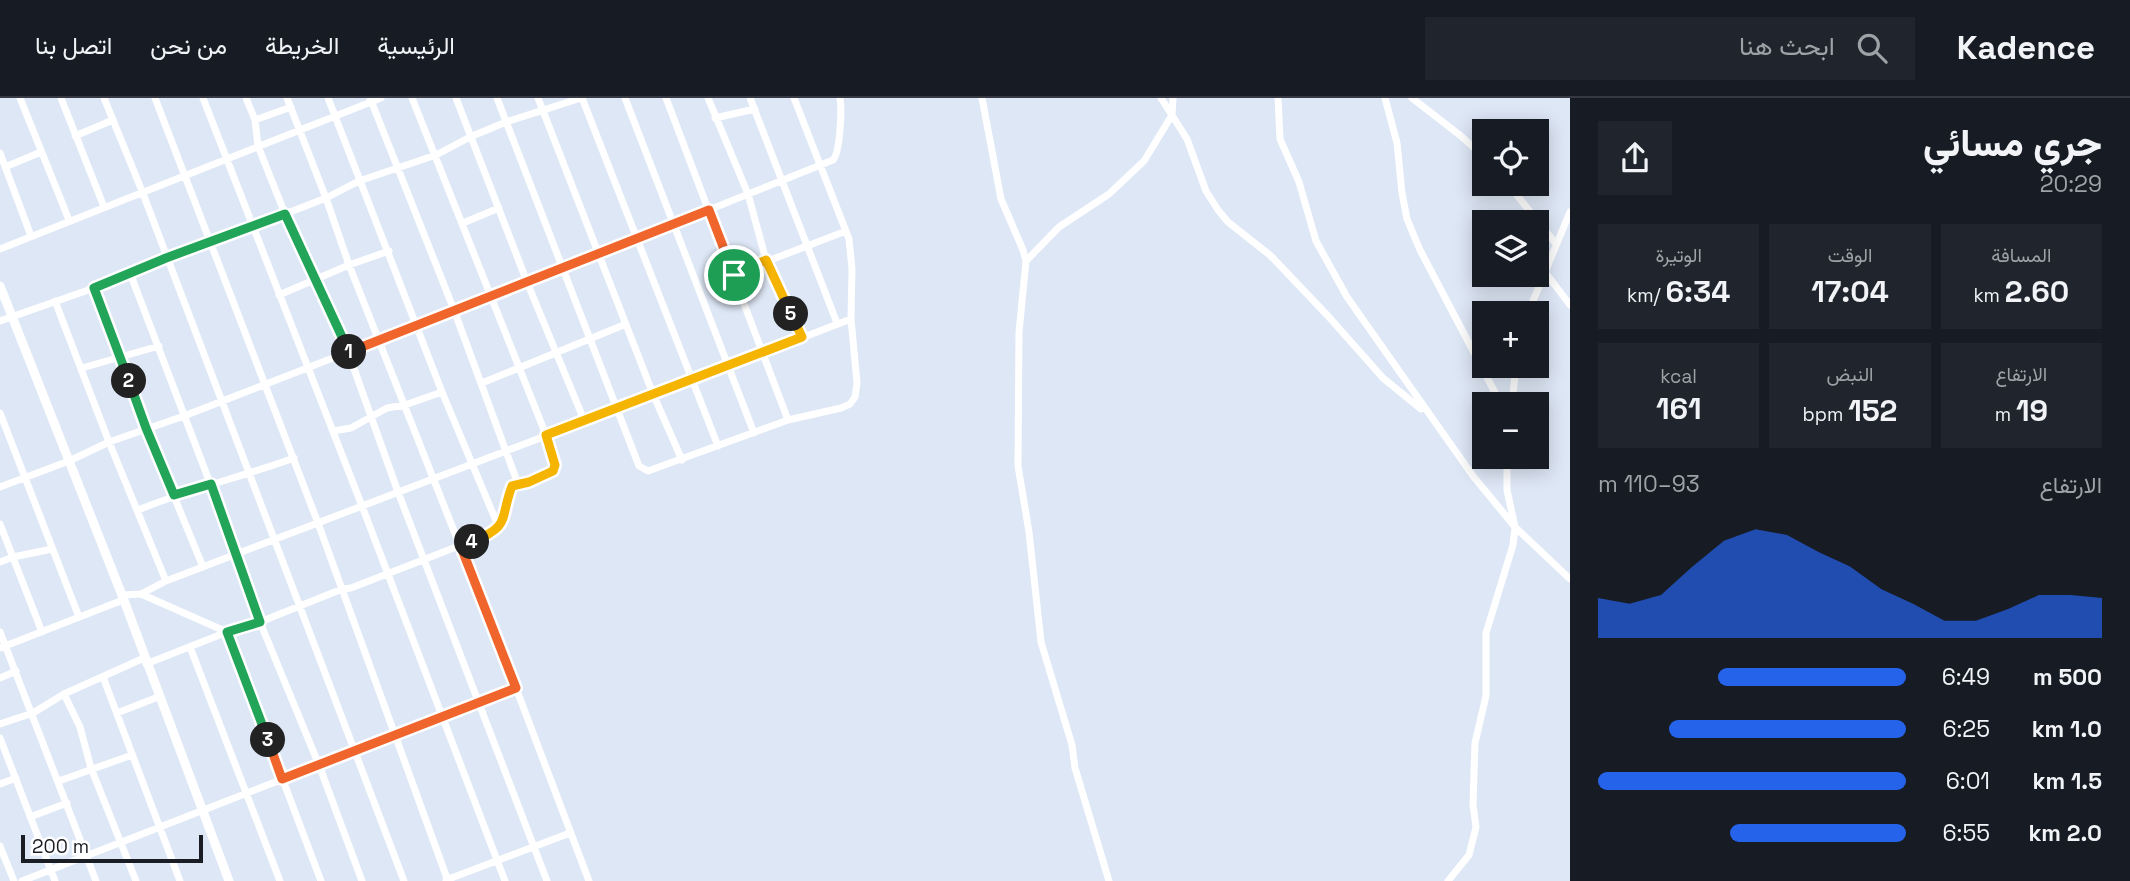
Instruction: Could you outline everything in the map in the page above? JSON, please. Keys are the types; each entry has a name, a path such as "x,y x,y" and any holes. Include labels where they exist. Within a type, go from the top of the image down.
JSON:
{"street":[{"path":"20,98 69,220"},
{"path":"61,98 104,207"},
{"path":"104,98 142,191 404,881"},
{"path":"155,98 397,734 447,881 570,833"},
{"path":"203,98 505,881"},
{"path":"246,98 255,120 258,146 285,214 348,352 398,492 547,881"},
{"path":"287,98 349,265 589,881"},
{"path":"328,98 442,392 499,528"},
{"path":"0,249 381,98"},
{"path":"0,724 33,713 64,694 103,677 351,589 492,533 504,519 510,488 553,471 555,465 546,435 412,98"},
{"path":"456,98 584,420"},
{"path":"497,98 639,466 648,471 788,420 841,408 850,404 855,397 857,383 851,319 852,260 846,230 794,98"},
{"path":"538,98 653,394 682,460"},
{"path":"0,321 211,243 326,198 359,181 436,155 506,122 582,98 718,446"},
{"path":"625,98 754,433"},
{"path":"666,98 788,420"},
{"path":"708,98 748,194 766,260 802,337"},
{"path":"750,98 838,323"},
{"path":"0,486 562,269 822,165 837,155 842,116 840,98"},
{"path":"982,98 1000,199 1026,261 1019,332 1018,466 1041,636 1072,745 1075,768 1109,881"},
{"path":"1161,98 1187,139 1206,191 1228,222 1271,256 1383,378 1429,415"},
{"path":"1026,261 1059,227 1127,179 1157,143 1172,115 1173,98"},
{"path":"1278,98 1280,139 1299,182 1316,241 1347,297 1473,476 1515,527 1570,579"},
{"path":"1385,98 1397,143 1407,219 1420,250 1495,392"},
{"path":"1412,98 1472,146"},
{"path":"371,100 482,383 518,484"},
{"path":"255,120 290,107"},
{"path":"715,118 755,109"},
{"path":"75,136 113,120"},
{"path":"5,167 41,152"},
{"path":"0,153 31,236"},
{"path":"1518,196 1556,244"},
{"path":"463,223 499,208"},
{"path":"1549,262 1570,212"},
{"path":"734,275 846,230"},
{"path":"279,295 389,251"},
{"path":"130,273 211,484 260,622 319,765 362,881"},
{"path":"1549,277 1570,304"},
{"path":"0,286 229,881"},
{"path":"94,288 146,428 203,567"},
{"path":"55,301 166,581"},
{"path":"3,647 122,598 141,594 166,581 851,319"},
{"path":"482,383 626,324"},
{"path":"82,368 159,346"},
{"path":"333,431 351,428 387,408 405,405 442,392"},
{"path":"0,413 79,617"},
{"path":"138,510 174,495 249,475 294,458"},
{"path":"1448,881 1469,855 1476,827 1473,805 1475,743 1486,696 1486,633 1511,556 1515,527 1507,490 1507,469"},
{"path":"0,524 42,632"},
{"path":"0,562 52,549"},
{"path":"141,594 227,632 321,881"},
{"path":"0,632 3,647 33,713 96,881"},
{"path":"190,647 280,881"},
{"path":"0,678 16,671"},
{"path":"103,677 180,881"},
{"path":"22,881 516,688"},
{"path":"64,694 80,727 91,768 136,881"},
{"path":"117,713 159,697"},
{"path":"0,738 55,881"},
{"path":"59,781 132,755"},
{"path":"0,784 16,778"},
{"path":"30,817 67,803"},
{"path":"0,846 14,881"}],"route":[{"path":"709,210 734,275 766,260 802,337 546,435 555,465 550,475 512,486 504,519 499,528 461,547 516,688 282,779 227,632 260,622 211,484 174,495 94,288 285,214 348,352 709,210"}]}
